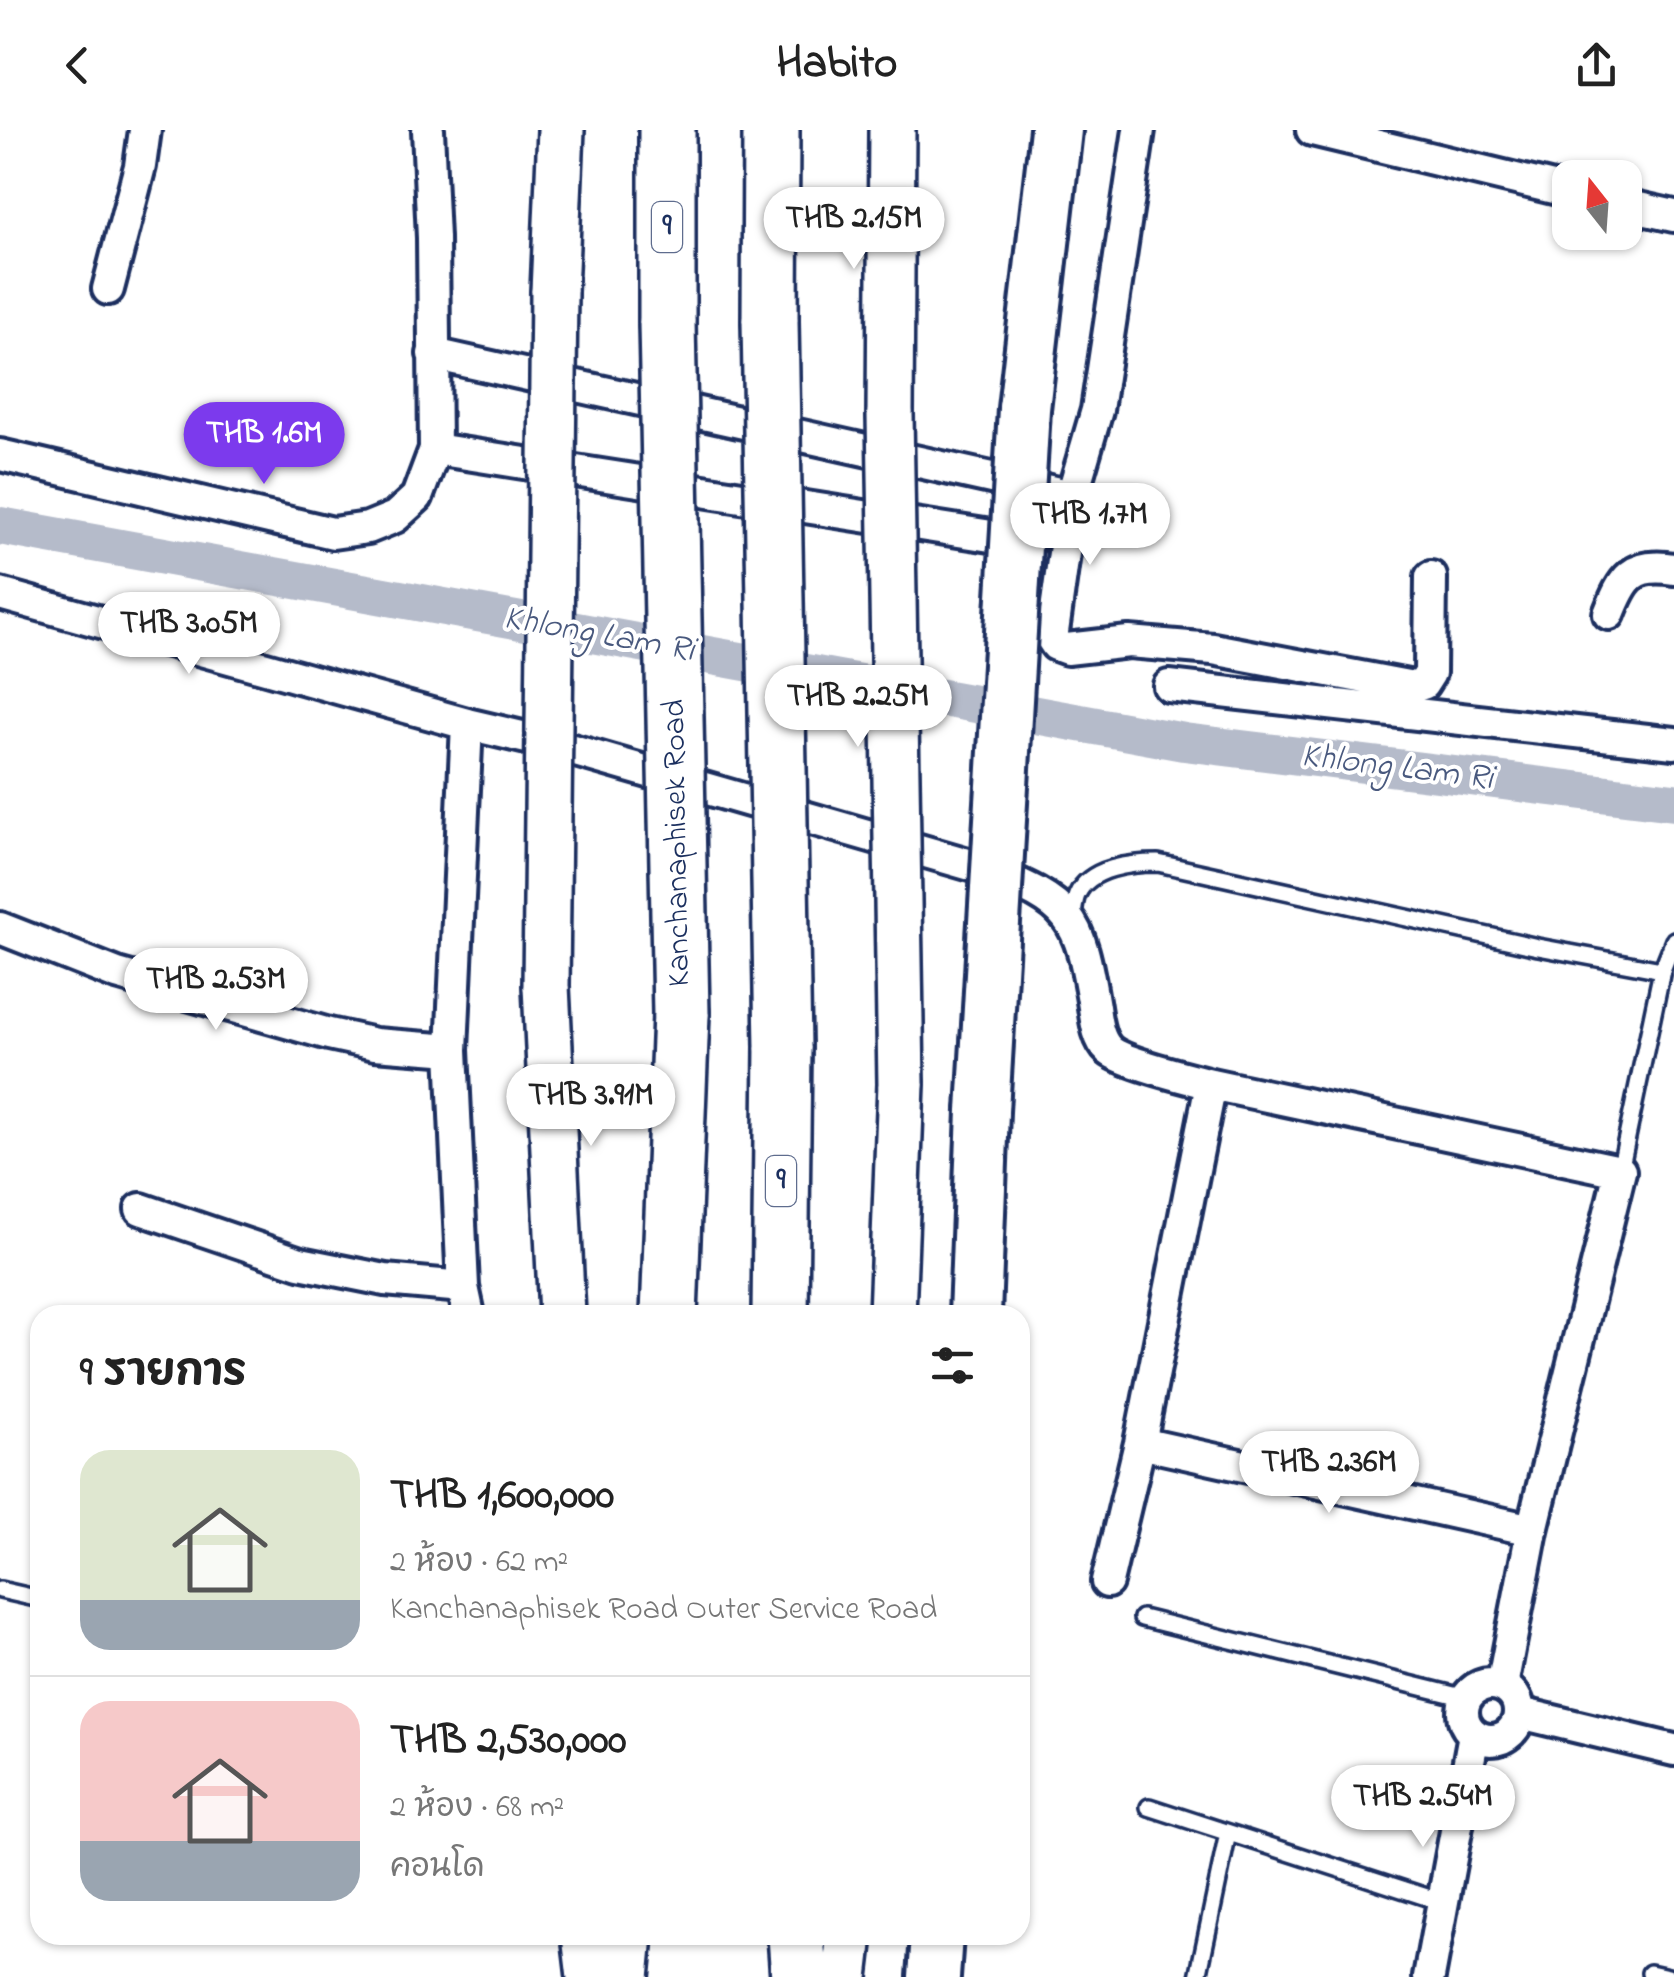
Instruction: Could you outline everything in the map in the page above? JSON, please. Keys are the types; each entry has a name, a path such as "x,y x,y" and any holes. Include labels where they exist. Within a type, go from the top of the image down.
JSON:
{"highway":[{"name":"Kanchanaphisek Road","path":"667,130 666,323 681,1014 669,1305"},
{"name":"9","path":"771,130 770,321 783,1047 780,1305"},
{"path":"621,1977 624,1945"},
{"path":"797,1945 799,1977"}],"main road":[{"path":"561,130 554,292 546,986 562,1305"},
{"path":"892,130 890,414 900,1084 892,1305"},
{"path":"975,1305 1024,410 1056,130"},
{"path":"586,1945 590,1977"},
{"path":"845,1977 849,1945"},
{"path":"934,1977 936,1945"}],"street":[{"path":"108,289 140,166 145,130"},
{"path":"0,455 333,533 368,528 395,518 417,498 435,449 428,130"},
{"path":"1140,130 1097,410 1072,496 1062,548 1050,630 1056,645 1066,649 1128,642 1213,649 1413,688 1423,684 1430,674 1431,578"},
{"path":"1312,130 1552,188"},
{"path":"1642,208 1674,216"},
{"path":"434,354 1072,496"},
{"path":"435,449 1062,548"},
{"path":"1609,614 1621,583 1635,572 1656,566 1674,569"},
{"path":"0,594 436,718 548,743 984,869 1037,890 1072,920 1085,952 1097,1029 1109,1050 1212,1084 1620,1172 1532,1530 1502,1686"},
{"path":"1169,686 1674,744"},
{"path":"141,1209 300,1263 466,1301 452,1050 467,724"},
{"path":"0,928 117,974 329,1034 375,1044 452,1050"},
{"path":"1107,1582 1140,1443 1212,1084"},
{"path":"1140,1443 1532,1530"},
{"path":"1482,1685 1502,1686 1512,1692 1520,1713 1512,1731 1489,1740 1474,1734 1464,1718 1466,1698 1482,1685"},
{"path":"1520,1713 1674,1750"},
{"path":"1429,1977 1474,1734"}],"lane":[{"path":"1072,920 1077,892 1095,875 1131,863 1158,863 1538,947 1662,970"},
{"path":"1620,1172 1662,970 1674,940"},
{"path":"0,1590 30,1598"},
{"path":"1142,1618 1466,1698"},
{"path":"1149,1807 1444,1903"},
{"path":"1198,1977 1228,1833"},
{"path":"1650,1973 1668,1977"}],"waterway":[{"name":"Khlong Lam Ri","path":"0,526 1184,742 1674,802"}]}
